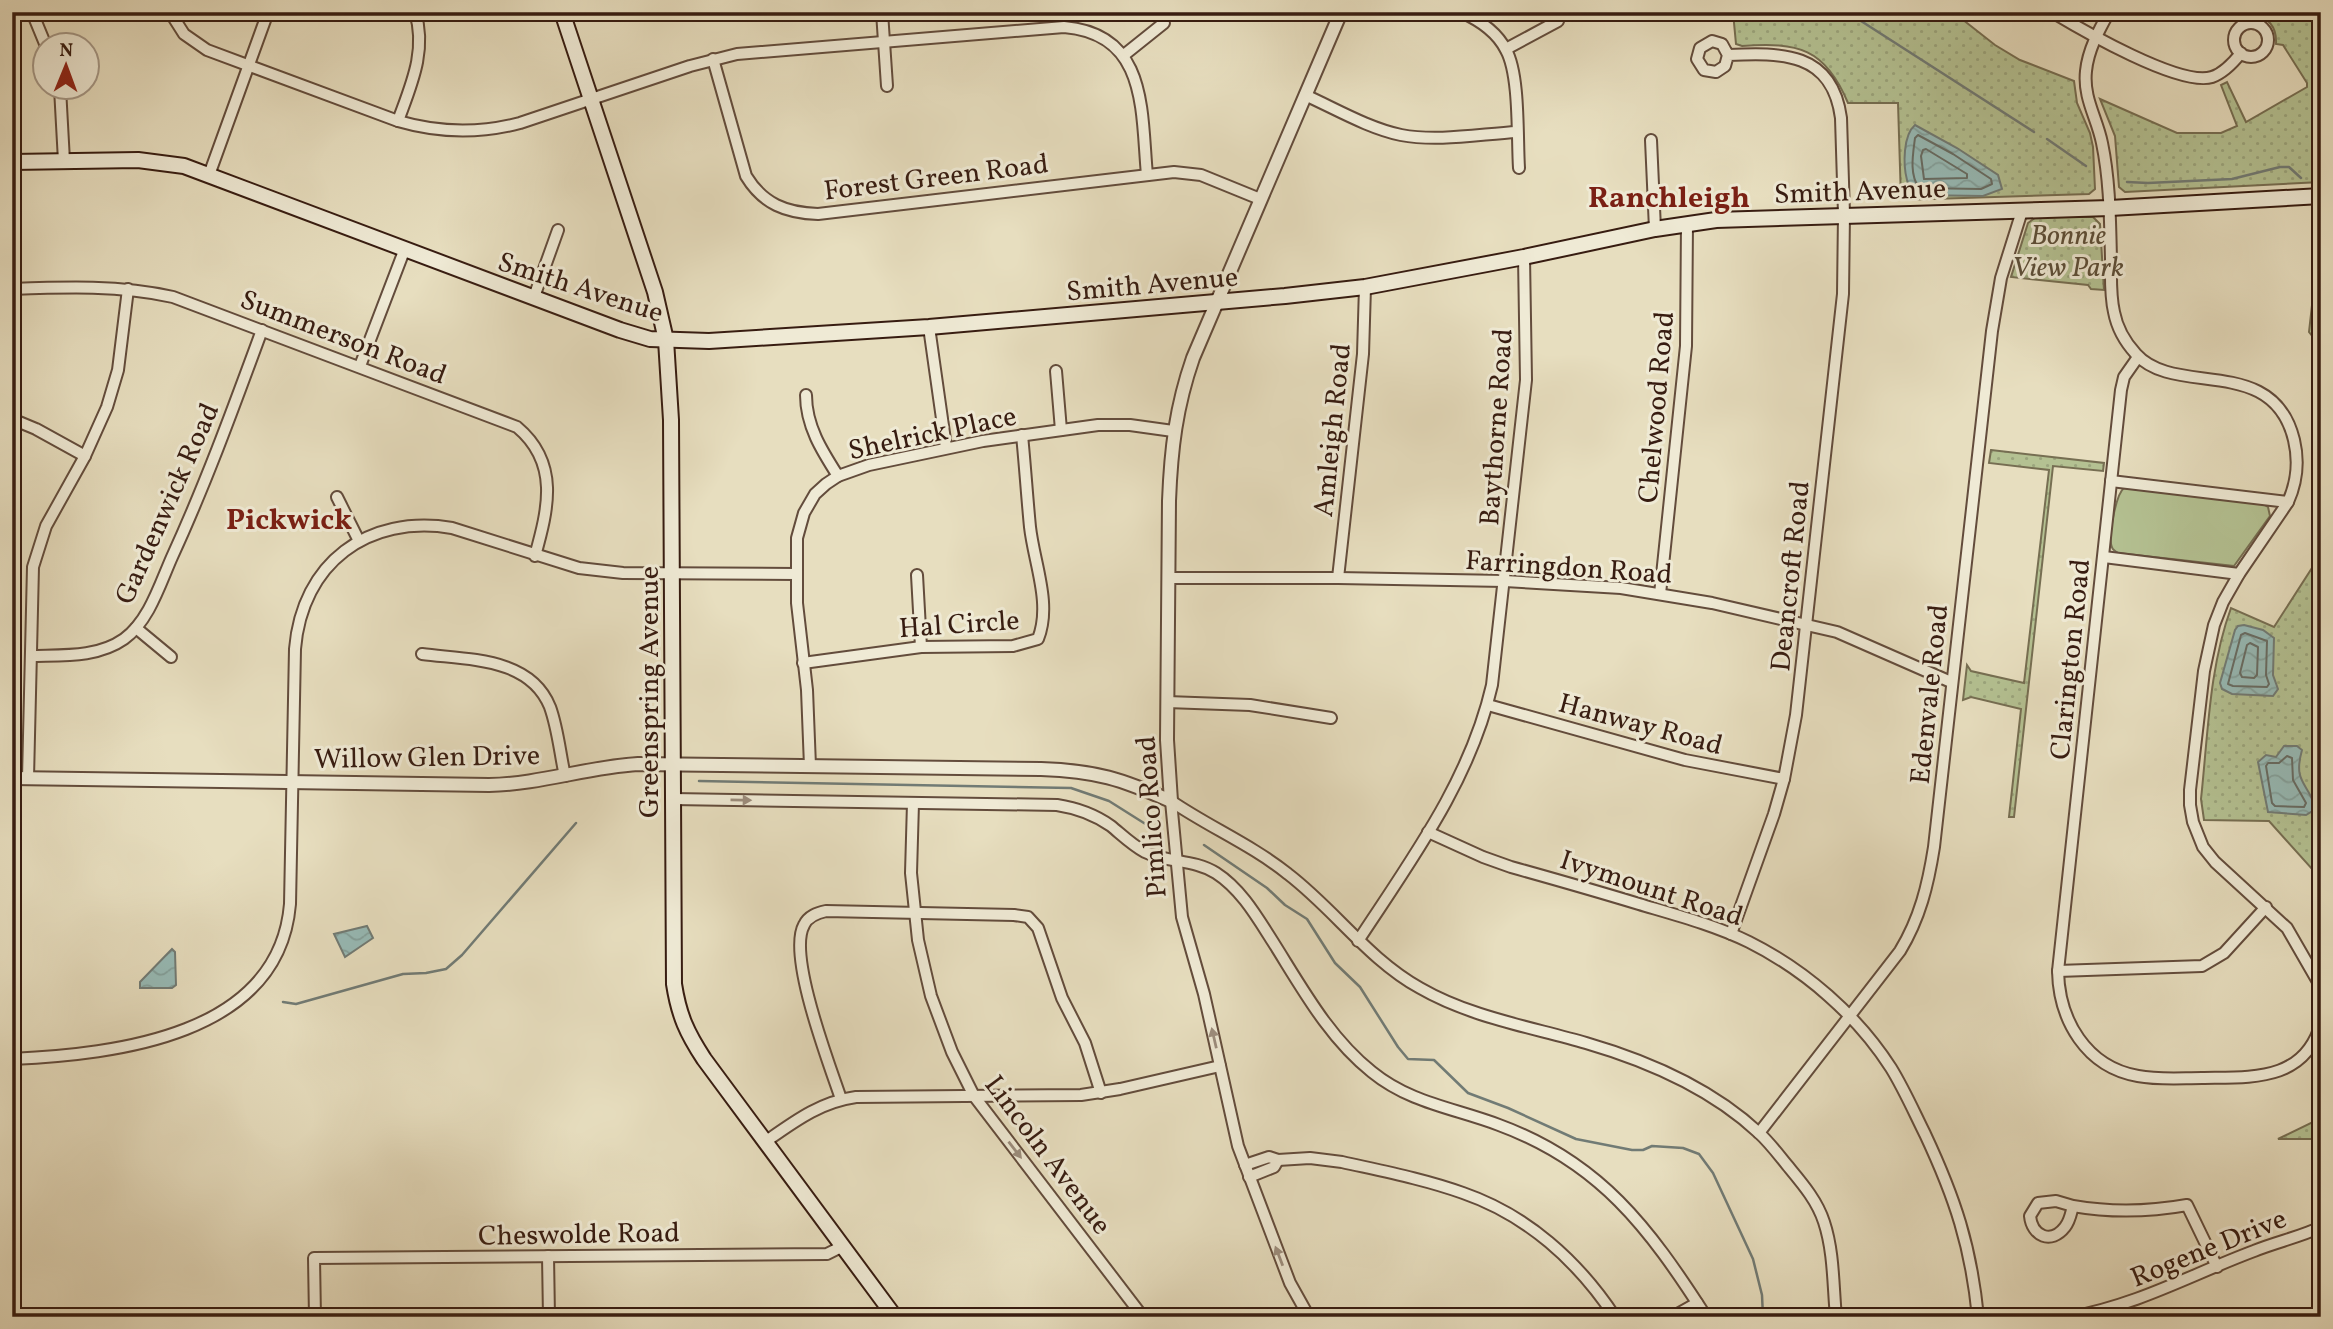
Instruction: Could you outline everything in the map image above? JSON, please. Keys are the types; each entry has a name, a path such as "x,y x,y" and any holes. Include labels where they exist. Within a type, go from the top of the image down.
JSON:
{"main road":[{"name":"Greenspring Avenue","path":"562,12 648,268 666,340 671,420 674,984 678,1006 690,1038 895,1317"},
{"name":"Smith Avenue","path":"12,162 138,160 184,166 404,251 644,338 709,341 929,327 1365,287 1687,223 1844,214 2110,208 2321,196"}],"street":[{"path":"32,12 40,32"},
{"path":"170,12 184,33 195,43 249,67 398,121 437,130 481,131 520,123 713,59 765,50 1065,27 1092,32 1104,38 1124,55 1139,89 1147,175"},
{"path":"209,175 268,12"},
{"path":"882,12 887,86"},
{"name":"Pimlico Road","path":"1309,1317 1290,1283 1238,1146 1204,994 1182,917 1168,762 1169,489 1173,431 1189,367 1341,12"},
{"path":"1461,12 1489,29 1506,49 1513,74 1520,168"},
{"path":"2052,12 2096,38 2190,78 2211,78 2220,74 2241,53"},
{"path":"2109,12 2096,38 2086,70 2086,93 2103,145 2110,208 2112,302 2123,338 2138,357 2172,373 2243,384 2269,400 2287,423 2295,449 2296,478 2288,502 2223,602 2208,649 2190,790 2193,822 2203,847 2215,862 2287,928 2321,987"},
{"path":"398,121 416,73 419,56 417,13"},
{"path":"1506,49 1559,21"},
{"path":"1124,55 1164,23"},
{"name":"Deancroft Road","path":"1728,55 1787,56 1802,60 1825,77 1833,89 1840,111 1844,214 1840,329 1797,715 1774,814 1731,934"},
{"name":"Forest Green Road","path":"713,59 746,176 753,187 772,205 787,210 818,214 1174,172 1201,175 1260,199"},
{"path":"1305,96 1383,130 1402,135 1517,132"},
{"path":"61,102 64,161"},
{"path":"1651,140 1655,229"},
{"name":"Edenvale Road","path":"1759,1133 1900,951 1911,933 1925,897 1934,848 1992,331 2001,278 2022,211"},
{"name":"Chelwood Road","path":"1660,594 1686,346 1687,223"},
{"path":"534,297 558,230"},
{"path":"360,366 404,251"},
{"name":"Baythorne Road","path":"1358,941 1429,832 1471,754 1488,705 1505,581 1526,380 1524,257"},
{"name":"Amleigh Road","path":"1338,578 1363,354 1365,287"},
{"name":"Summerson Road","path":"12,289 128,289 173,297 505,421 528,436 541,457 547,483 547,510 535,556"},
{"path":"28,778 32,588 38,545 100,428 118,370 128,289"},
{"path":"929,327 946,447"},
{"name":"Gardenwick Road","path":"31,656 93,652 124,639 136,628 159,587 201,493 262,330"},
{"name":"Clarington Road","path":"2138,357 2124,377 2121,390 2058,971 2061,1003 2080,1042 2108,1065 2138,1076 2158,1079 2249,1077 2275,1073 2287,1068 2309,1050 2321,1023"},
{"path":"1056,371 1061,430"},
{"path":"806,395 809,421 821,449 838,476"},
{"path":"12,419 85,456"},
{"name":"Shelrick Place","path":"810,765 809,720 797,603 797,538 804,513 816,494 838,476 946,447 1115,424 1173,431"},
{"name":"Hal Circle","path":"803,663 921,647 1013,646 1038,639 1043,627 1044,606 1030,528 1022,435"},
{"path":"2111,481 2288,502"},
{"path":"337,497 359,541"},
{"path":"12,1059 88,1054 145,1043 199,1022 233,1003 253,988 269,968 280,948 289,916 295,649 301,612 312,588 327,566 359,541 401,526 439,525 535,556 604,572 797,574"},
{"path":"2104,557 2239,574"},
{"path":"916,575 921,647"},
{"name":"Farringdon Road","path":"1168,578 1505,581 1589,585 1660,594 1806,624 1855,638 1951,682"},
{"path":"136,628 171,657"},
{"path":"422,654 505,666 528,677 538,686 550,708 565,776"},
{"path":"1167,702 1250,705 1331,718"},
{"name":"Hanway Road","path":"1488,705 1685,760 1784,779"},
{"name":"Willow Glen Drive","path":"12,778 500,785 529,783 610,766 810,765 1086,771 1121,779 1171,801"},
{"path":"673,799 1041,804 1070,807 1095,816 1147,853 1207,869 1235,890 1255,915 1342,1045 1387,1083 1418,1100 1515,1131 1578,1167 1607,1190 1649,1232 1704,1316"},
{"path":"1171,801 1201,821 1244,843 1288,873 1358,941 1388,967 1422,990 1465,1009 1612,1051 1660,1069 1714,1098 1759,1133 1797,1177 1819,1209 1829,1242 1836,1317"},
{"name":"Lincoln Avenue","path":"913,803 911,873 914,914 923,967 940,1024 974,1096 1143,1317"},
{"name":"Ivymount Road","path":"1429,832 1460,848 1511,867 1703,923 1731,934 1781,960 1814,984 1850,1017 1876,1046 1904,1091 1954,1200 1969,1253 1978,1317"},
{"path":"2058,971 2202,966 2224,953 2266,907"},
{"path":"841,1099 806,986 800,943 803,925 809,918 826,911 1028,917 1038,928 1062,998 1085,1042 1101,1093"},
{"path":"765,1142 816,1108 841,1099 1101,1093 1220,1066"},
{"path":"1245,1165 1269,1157 1278,1160 1310,1158 1342,1161 1462,1193 1488,1203 1517,1219 1559,1249 1588,1279 1615,1317"},
{"path":"1250,1178 1274,1167 1278,1160"},
{"path":"2073,1206 2138,1212 2187,1205 2217,1266"},
{"name":"Rogene Drive","path":"2071,1317 2130,1303 2217,1266 2321,1227"},
{"name":"Cheswolde Road","path":"315,1317 314,1258 827,1254 842,1246"},
{"path":"548,1256 549,1317"},
{"path":"1672,1317 1697,1303"}],"green space":[{"path":"1733,12 1953,12 1995,45 2020,60 2074,81 2077,103 2093,147 2095,189 2089,194 1901,200 1898,103 1848,103 1830,70 1807,52 1779,45 1736,44"},
{"path":"2252,12 2321,12 2321,182 2125,192 2119,187 2115,136 2100,99 2177,133 2221,133 2237,126 2221,85 2227,82 2246,122 2307,87 2283,45 2276,44 2275,32 2270,24"},
{"name":"Bonnie View Park","path":"2036,217 2093,217 2100,224 2104,290 2091,289 2088,285 2011,277 2028,223"},
{"path":"2321,225 2321,347 2309,332"},
{"path":"1991,450 2104,463 2103,471 2053,466 2014,817 2009,817 2021,709 1971,697 1963,700 1967,665 1971,671 2024,683 2049,470 1989,463"},
{"path":"2124,488 2261,503 2268,507 2270,516 2234,566 2118,553 2111,546 2111,531 2116,505"},
{"path":"2321,554 2321,879 2269,821 2204,820 2201,799 2214,678 2231,608 2274,627"},
{"path":"2321,1118 2321,1139 2278,1139"}],"water":[{"path":"1915,125 1998,175 2002,189 1983,196 1915,195 1908,182 1905,159 1908,136"},
{"path":"2244,625 2263,630 2274,638 2273,675 2278,689 2273,696 2232,694 2222,689 2220,683 2235,630"},
{"path":"2284,746 2297,746 2302,750 2300,775 2315,806 2314,810 2306,815 2268,812 2258,762 2266,755 2276,757"},
{"path":"367,926 373,938 345,957 334,934"},
{"path":"172,949 175,952 176,985 172,988 140,988 140,982"}],"waterway":[{"path":"1847,12 2034,132"},
{"path":"2047,139 2086,166"},
{"path":"2127,182 2232,179 2280,167 2289,167 2301,178"},
{"path":"699,781 1071,788 1109,801 1155,830"},
{"path":"283,1002 296,1004 403,974 446,969 462,955 576,823"},
{"path":"1204,845 1307,919 1335,963 1360,987 1408,1059 1434,1060 1468,1093 1576,1139 1632,1150 1643,1150 1652,1146 1683,1148 1699,1154 1713,1173 1753,1259 1762,1295 1763,1317"}],"district":[{"name":"Ranchleigh","path":"1669,197"},
{"name":"Pickwick","path":"289,519"}]}
